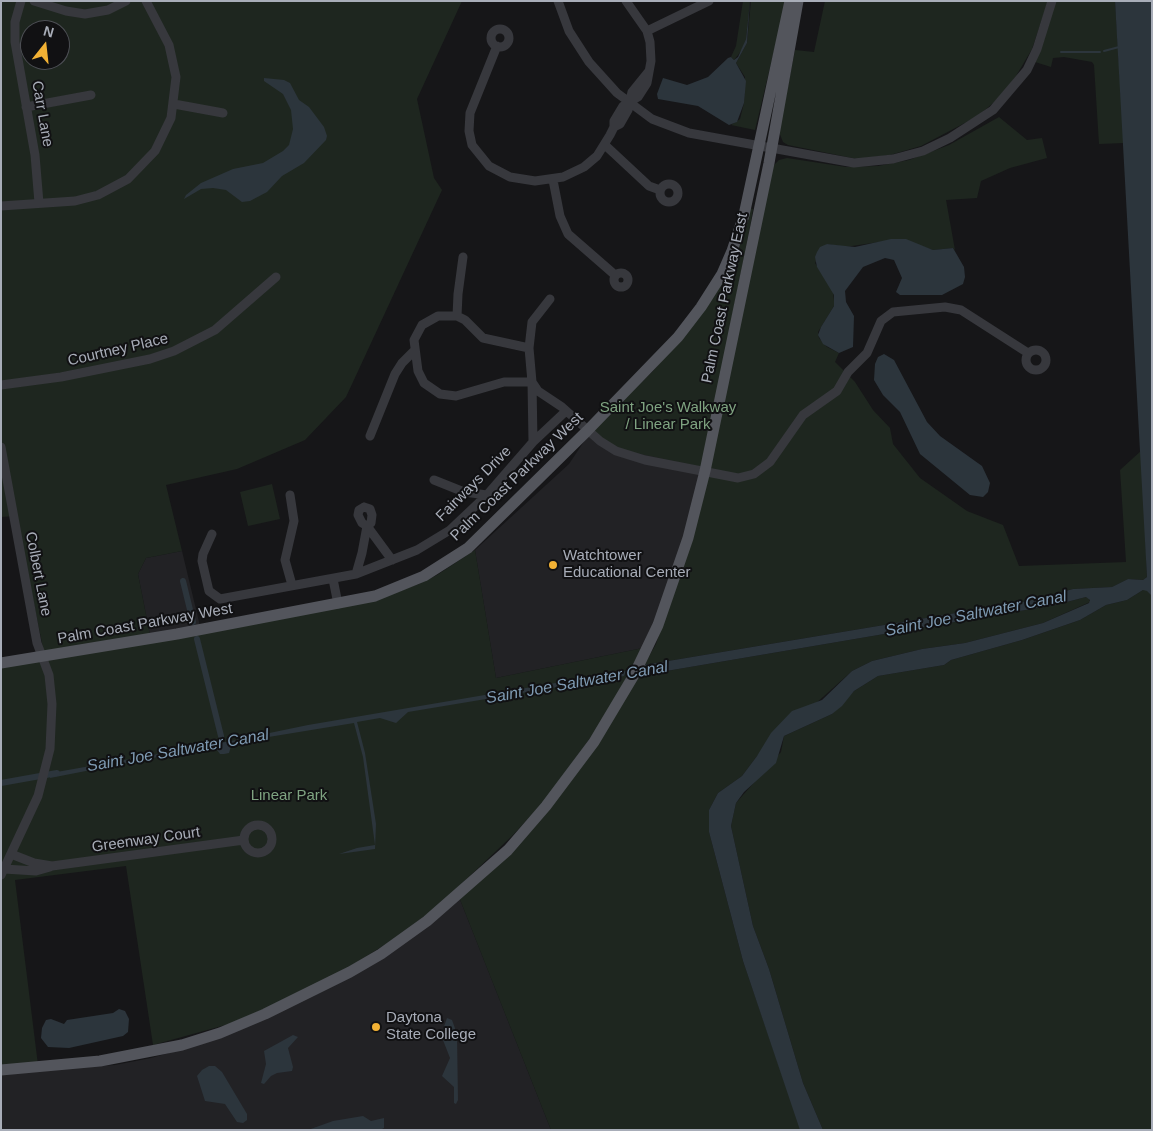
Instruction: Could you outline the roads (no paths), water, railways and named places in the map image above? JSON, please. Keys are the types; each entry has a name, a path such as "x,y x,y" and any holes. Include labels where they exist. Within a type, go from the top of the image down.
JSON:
{"main road":[{"path":"787,34 790,1"},
{"path":"787,34 798,1"},
{"name":"Palm Coast Parkway West","path":"1,663 43,657 375,596 409,583 459,554 587,431 678,337 696,315 722,274 741,225 787,34"},
{"name":"Palm Coast Parkway East","path":"1,1070 115,1059 200,1040 284,1005 381,954 427,921 508,850 546,806 594,742 640,662 658,625 688,538 705,471 772,148 787,34"}],"street":[{"name":"Carr Lane","path":"21,1 15,22 15,38 35,155 39,203"},
{"path":"34,1 66,11 85,14 108,10 126,1"},
{"path":"1,206 75,201 92,197 128,179 143,166 158,146 170,122 174,104 176,77 172,53 161,27 146,1"},
{"path":"558,1 571,34 589,62 611,88 652,119 689,133 836,161 866,162 906,156 950,138 993,110 1027,70 1052,1"},
{"path":"497,46 470,113 469,131 472,146 482,160 503,174 526,180 553,180 584,167 597,156 605,145 614,127 614,121 623,106 638,97 647,83 651,52 646,31 626,1"},
{"path":"646,31 709,1"},
{"path":"26,107 91,95"},
{"path":"174,104 223,113"},
{"path":"605,145 649,186 660,190"},
{"path":"553,180 560,216 568,234 615,275"},
{"path":"457,316 463,257"},
{"name":"Courtney Place","path":"1,385 61,377 150,359 174,351 215,330 276,277"},
{"path":"533,442 532,382 528,348 532,322 550,299"},
{"path":"532,382 538,391 566,411 605,445 626,455 743,478 760,471 770,462 803,415 834,394 848,372 864,358 877,328 884,319 897,311 945,307 961,310 1028,353"},
{"path":"528,348 483,338 465,320 457,316 442,315 426,322 417,332 414,351 421,380 434,390 445,395 462,394 504,382 532,382"},
{"path":"370,436 395,374 402,363 414,351"},
{"name":"Fairways Drive","path":"212,534 202,559 207,586 212,595 225,600 292,585 356,574 392,560 441,537 487,495 533,442 566,411"},
{"name":"Colbert Lane","path":"1,447 37,643 51,684 52,721 50,749 38,798 3,872"},
{"path":"434,480 464,492 487,495"},
{"path":"290,495 294,521 285,560 292,585"},
{"path":"356,574 367,526 392,560"},
{"path":"333,579 338,604"},
{"name":"Greenway Court","path":"3,872 36,871 52,866 244,840"},
{"path":"11,854 34,863 52,866"}],"water":[{"path":"750,1 747,43 736,63 746,81 744,103 737,122 729,125 698,106 658,99 657,94 663,78 687,85 708,77 728,58 731,57 734,60 738,57 746,39"},
{"path":"1115,1 1152,1 1152,596 1143,590 1127,600 1106,605 1080,620 1022,640 951,660 944,665 878,676 854,691 842,706 832,714 784,736 776,763 744,792 736,803 731,826 753,926 769,969 803,1083 823,1130 800,1130 743,961 709,832 709,810 718,793 742,776 771,733 792,711 822,700 852,671 872,661 922,649 965,643 1043,623 1089,603 1090,600 1086,597 1055,605 637,676 644,665 1028,601 1073,589 1112,587 1128,579 1143,580 1147,577"},
{"path":"264,78 284,80 290,83 299,100 309,107 324,127 327,136 326,140 304,163 282,176 267,192 250,201 242,202 226,190 213,188 201,189 184,199 186,195 201,183 233,169 263,163 283,151 289,145 293,129 291,110 283,94 264,81"},
{"path":"891,239 906,239 933,250 953,248 964,267 965,277 963,284 942,295 900,295 896,292 902,278 894,260 885,258 863,267 845,291 846,302 854,316 853,347 839,353 823,344 818,335 834,306 834,295 817,267 815,257 817,252 820,247 827,244 855,247"},
{"path":"884,354 894,360 927,422 940,436 982,466 990,483 988,492 983,497 970,495 920,454 900,412 883,395 874,380 875,364 878,357"},
{"path":"626,671 624,676 408,712 396,723 380,718 357,722 365,753 376,824 375,849 339,854 375,845 363,757 354,723 232,743 229,753 224,754 220,754 214,746 50,778 51,773 231,741 308,725"},
{"path":"119,1009 125,1011 129,1019 128,1032 123,1036 69,1048 48,1047 41,1038 42,1028 46,1020 51,1019 64,1024 67,1020 113,1013"},
{"path":"447,1018 452,1020 457,1034 458,1100 456,1104 454,1103 454,1087 442,1076 450,1058 441,1035"},
{"path":"293,1035 298,1037 288,1048 293,1067 292,1071 277,1073 271,1076 264,1084 261,1083 266,1064 264,1051"},
{"path":"209,1066 215,1066 222,1072 247,1114 247,1120 243,1123 237,1122 225,1104 205,1101 197,1076"},
{"path":"363,1116 371,1121 384,1118 384,1128 380,1130 308,1130 333,1121"}],"waterway":[{"path":"1104,51 1119,47"},
{"path":"1061,52 1100,52"},
{"path":"183,581 193,622"},
{"path":"197,639 221,736"},
{"name":"Saint Joe Saltwater Canal","path":"1,783 57,773"}],"place":[{"name":"Watchtower Educational Center","path":"553,565"},
{"name":"Daytona State College","path":"376,1027"}],"park label":[{"name":"Saint Joe's Walkway / Linear Park","path":"668,416"},
{"name":"Linear Park","path":"289,796"}]}
